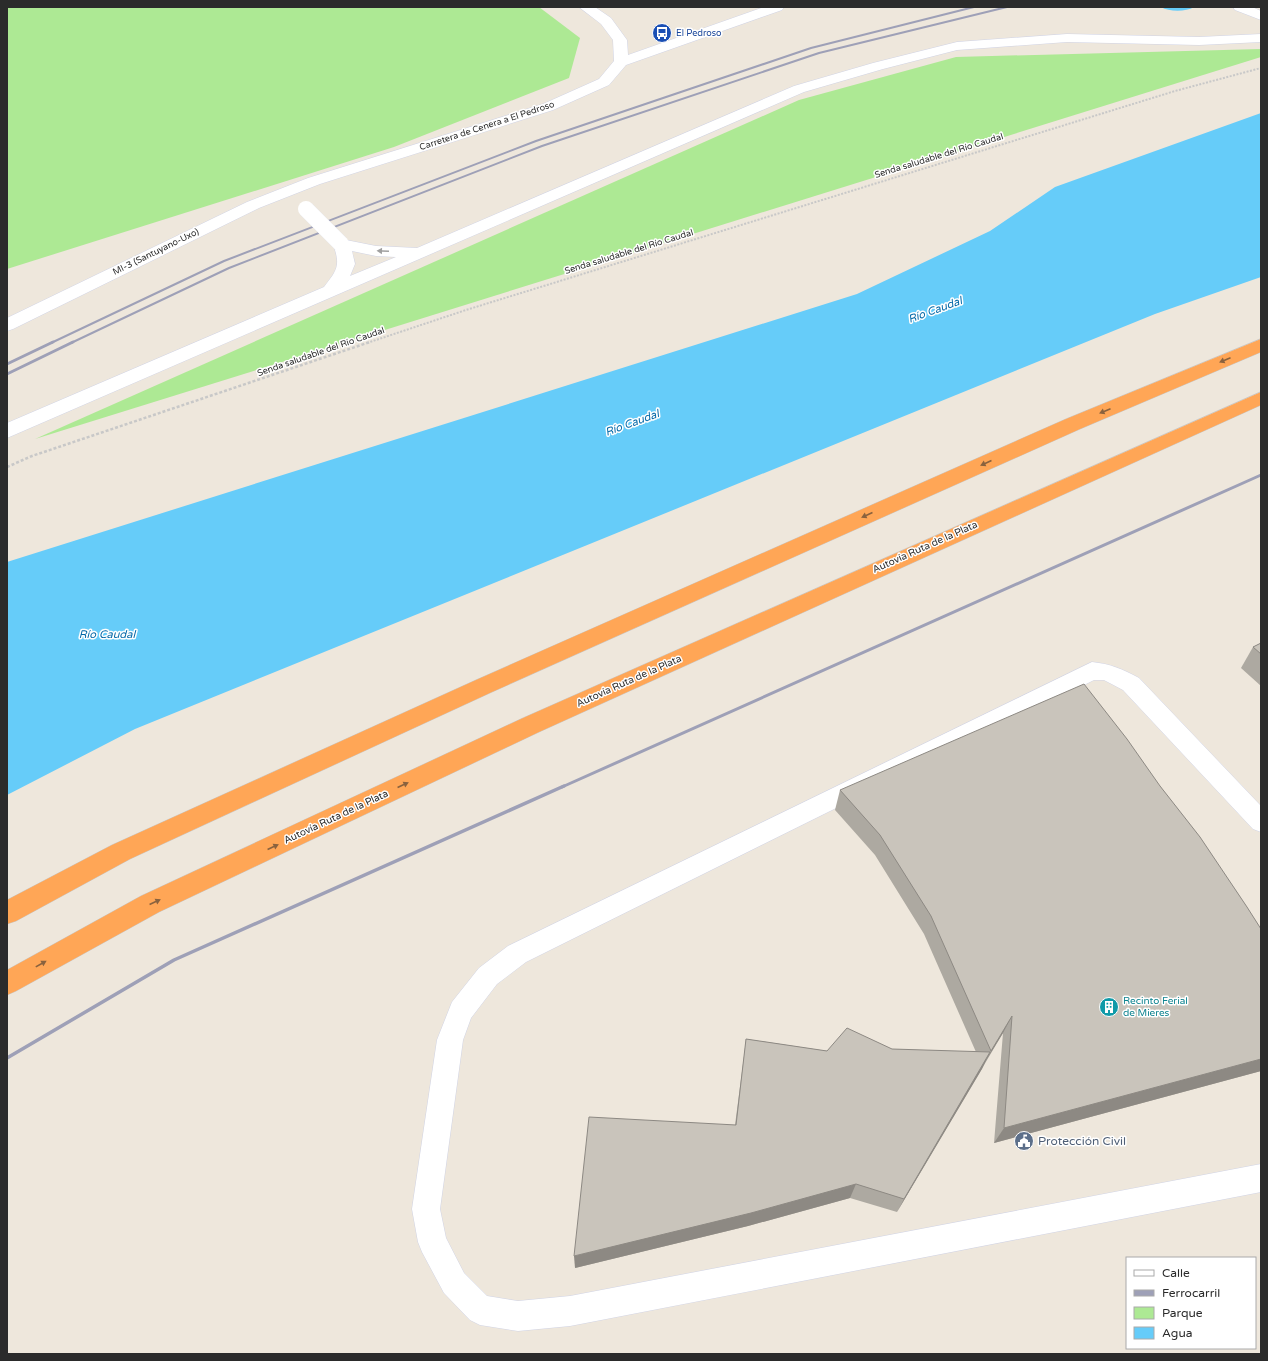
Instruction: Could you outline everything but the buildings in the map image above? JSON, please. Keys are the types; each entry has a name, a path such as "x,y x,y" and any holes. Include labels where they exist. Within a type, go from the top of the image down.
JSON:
{"highway":[{"path":"7,913 121,852 484,686 1051,434 1261,345"},
{"name":"Autovía Ruta de la Plata","path":"7,983 150,904 524,729 1261,398"}],"street":[{"path":"586,7 606,20 620,40 621,62 777,7"},
{"path":"1240,7 1258,15"},
{"path":"7,431 331,290 799,90 899,60 957,46 1067,38 1199,41 1261,38"},
{"name":"Carretera de Cenera a El Pedroso","path":"278,194 314,181 555,104 604,82 621,62"},
{"path":"306,208 314,181"},
{"path":"278,194 306,208 341,244 347,257 345,272 331,290"},
{"name":"MI-3 (Santuyano-Uxo)","path":"7,325 278,194"},
{"path":"341,244 376,251 422,252"},
{"path":"1261,822 1130,684 1107,672 1092,671 517,954 488,976 461,1011 450,1040 426,1209 432,1242 454,1283 480,1310 518,1316 570,1311 1261,1178"}],"path":[{"name":"Senda saludable del Río Caudal","path":"7,467 32,456 466,310 1175,91 1261,68"}],"green space":[{"path":"7,7 539,7 580,38 569,78 394,147 7,269"},
{"path":"1261,49 1261,57 35,439 799,100 956,57"}],"water":[{"name":"Río Caudal","path":"1261,113 1261,277 1155,314 135,729 7,795 7,562 857,294 990,231 1055,187"}],"waterway":[{"path":"1164,7 1182,9 1191,7"}],"railway":[{"path":"51,343 224,261 536,141 811,48 974,7"},
{"path":"71,343 229,268 542,146 819,53 1007,7"},
{"path":"7,364 53,342"},
{"path":"7,374 73,342"},
{"path":"562,787 1261,475"},
{"path":"7,1058 174,960 564,786"}],"place":[{"name":"El Pedroso","path":"662,33"},
{"name":"Recinto Ferial de Mieres","path":"1109,1007"},
{"name":"Protección Civil","path":"1024,1141"}]}
